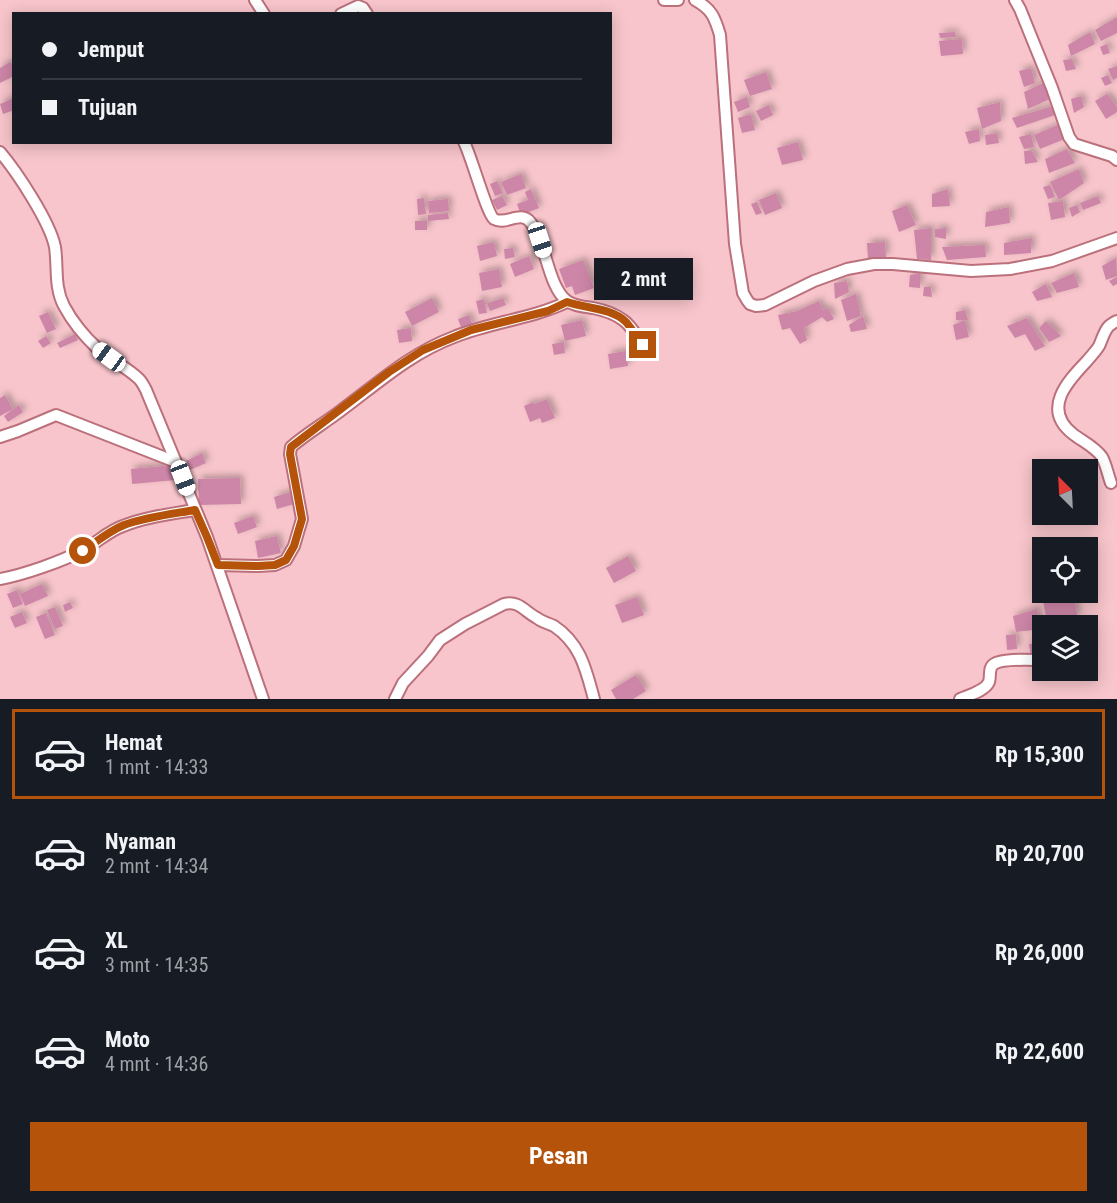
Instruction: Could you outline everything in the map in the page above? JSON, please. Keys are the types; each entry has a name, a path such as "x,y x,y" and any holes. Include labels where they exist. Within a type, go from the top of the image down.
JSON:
{"street":[{"path":"663,0 678,0"},
{"path":"695,0 711,12 720,35 735,244 743,293 750,304 765,305 814,281 847,269 874,264 971,271 1010,269 1052,261 1117,238"},
{"path":"1015,0 1052,88 1069,137 1074,144 1112,156 1117,160"},
{"path":"345,12 358,6 366,12"},
{"path":"465,144 489,215 501,222 521,216 528,219 540,240 559,291 567,302 603,310 624,320 643,345"},
{"path":"0,152 42,215 52,236 57,260 56,278 63,304 75,324 98,349 139,379 152,403 218,565 262,699"},
{"path":"218,565 275,565 286,560 294,546 302,519 290,454 291,447 305,435 389,372 423,350 471,330 548,311 567,302"},
{"path":"1112,483 1102,457 1095,449 1071,432 1062,423 1058,414 1059,399 1066,384 1098,347 1109,325 1117,321"},
{"path":"0,437 56,415 176,462"},
{"path":"0,579 83,551 123,525 195,510"},
{"path":"395,699 403,683 428,657 440,640 465,624 510,602 552,625 572,641 586,670 594,699"},
{"path":"960,699 984,687 990,681 990,673 994,664 1002,661 1032,660"}],"building":[{"path":"1117,17 1117,33 1101,41 1095,30"},
{"path":"955,32 956,37 940,38 939,33"},
{"path":"1090,32 1095,44 1071,56 1068,45"},
{"path":"962,39 963,54 941,56 939,41"},
{"path":"1107,44 1110,53 1103,55 1100,47"},
{"path":"1072,59 1076,69 1066,71 1063,60"},
{"path":"10,62 12,65 12,77 0,83 0,68"},
{"path":"1117,66 1117,78 1113,80 1108,69"},
{"path":"1031,68 1035,83 1024,87 1019,71"},
{"path":"766,72 772,89 750,96 744,80"},
{"path":"1108,75 1112,83 1105,86 1101,78"},
{"path":"1048,81 1052,98 1028,109 1024,92"},
{"path":"1107,94 1117,107 1117,112 1106,119 1095,101"},
{"path":"1081,96 1084,107 1074,113 1071,99"},
{"path":"747,97 750,107 738,112 734,102"},
{"path":"12,99 12,111 3,114 0,104"},
{"path":"1000,102 1001,121 982,129 977,108"},
{"path":"769,105 773,115 761,121 756,111"},
{"path":"1053,106 1055,115 1017,128 1012,118"},
{"path":"751,114 755,130 742,133 738,118"},
{"path":"1057,125 1067,138 1040,149 1034,135"},
{"path":"979,129 980,141 969,144 965,132"},
{"path":"997,133 999,143 986,145 985,135"},
{"path":"1031,134 1034,147 1024,149 1019,137"},
{"path":"798,142 803,160 782,165 777,148"},
{"path":"1067,149 1075,163 1049,173 1045,159"},
{"path":"1024,151 1032,151 1038,162 1025,164"},
{"path":"1079,169 1084,183 1059,200 1050,182"},
{"path":"521,174 526,188 507,195 501,182"},
{"path":"497,181 503,193 495,196 490,184"},
{"path":"1050,185 1055,197 1048,199 1043,187"},
{"path":"531,189 539,208 521,215 517,204 528,200 525,192"},
{"path":"948,189 950,206 932,207 932,194"},
{"path":"776,193 782,208 765,215 759,200"},
{"path":"502,196 507,205 497,210 492,200"},
{"path":"1098,196 1101,203 1083,210 1080,203"},
{"path":"424,198 426,214 418,215 417,199"},
{"path":"448,199 449,211 429,213 428,201"},
{"path":"1063,201 1065,217 1051,220 1048,203"},
{"path":"757,202 762,213 756,215 751,204"},
{"path":"907,205 916,225 899,232 892,211"},
{"path":"1077,205 1080,212 1072,217 1069,208"},
{"path":"1009,207 1010,223 985,227 986,212"},
{"path":"448,213 449,219 428,221 428,215"},
{"path":"415,221 427,221 427,230 415,230"},
{"path":"931,228 931,260 917,259 914,230"},
{"path":"946,228 946,239 935,237 935,229"},
{"path":"1032,238 1031,253 1004,255 1004,243"},
{"path":"494,242 497,256 480,261 477,246"},
{"path":"885,242 886,257 868,259 867,243"},
{"path":"985,245 986,257 947,260 942,247"},
{"path":"513,248 515,257 505,259 504,249"},
{"path":"529,256 534,269 515,277 510,264"},
{"path":"1116,258 1117,276 1106,280 1102,266"},
{"path":"583,260 594,288 575,295 572,286 566,288 559,269"},
{"path":"499,269 502,287 482,291 479,273"},
{"path":"920,273 920,288 909,287 910,275"},
{"path":"1074,273 1079,287 1057,293 1051,283"},
{"path":"1117,277 1117,284 1113,286 1109,281"},
{"path":"847,281 849,292 835,299 834,283"},
{"path":"1046,284 1052,297 1037,301 1032,292"},
{"path":"924,287 931,287 932,297 923,296"},
{"path":"856,294 861,316 847,321 841,300"},
{"path":"432,298 439,312 412,326 405,312"},
{"path":"503,298 506,305 490,311 487,303"},
{"path":"484,299 487,313 479,314 476,301"},
{"path":"819,301 823,310 828,308 834,319 827,322 822,317 804,328 807,340 800,344 790,328 782,330 778,315 797,311"},
{"path":"965,310 968,320 956,320 956,312"},
{"path":"48,312 56,329 47,333 39,316"},
{"path":"469,315 473,326 462,330 458,319"},
{"path":"863,316 867,329 851,332 849,325"},
{"path":"1027,318 1045,346 1035,351 1025,334 1015,338 1007,326"},
{"path":"582,320 586,336 565,341 561,325"},
{"path":"965,320 969,337 956,340 953,325"},
{"path":"1046,321 1061,336 1049,342 1039,328"},
{"path":"411,328 412,341 399,343 397,330"},
{"path":"75,334 78,340 60,348 57,343"},
{"path":"46,336 51,343 43,348 38,341"},
{"path":"564,342 565,353 554,355 552,344"},
{"path":"626,351 628,366 610,369 608,354"},
{"path":"5,395 13,409 0,416 0,398"},
{"path":"547,399 555,418 542,423 540,418 530,422 524,406"},
{"path":"19,405 23,412 8,422 4,416"},
{"path":"202,453 206,463 190,470 186,461"},
{"path":"174,465 176,480 132,484 131,469"},
{"path":"240,478 241,504 199,505 198,479"},
{"path":"290,492 294,504 277,509 274,497"},
{"path":"253,516 257,527 238,534 234,523"},
{"path":"277,536 281,553 258,558 255,541"},
{"path":"628,556 636,571 614,583 606,568"},
{"path":"42,584 48,596 25,606 20,594"},
{"path":"17,590 23,604 13,608 7,594"},
{"path":"637,597 644,615 622,623 615,605"},
{"path":"70,602 73,608 65,612 63,605"},
{"path":"1043,603 1075,603 1078,615 1046,615"},
{"path":"55,607 63,626 55,629 47,610"},
{"path":"1037,609 1038,615 1032,615 1032,630 1016,632 1013,616"},
{"path":"22,612 27,623 15,628 10,617"},
{"path":"46,613 55,635 45,639 36,617"},
{"path":"1006,635 1016,635 1017,649 1007,650"},
{"path":"1029,644 1032,644 1032,656 1031,656"},
{"path":"636,675 646,691 633,699 616,699 611,690"}],"route":[{"path":"83,551 123,525 195,510 218,565 275,565 286,560 294,546 302,519 290,454 291,447 389,372 423,350 471,330 548,311 567,302 603,310 624,320 643,345"}]}
